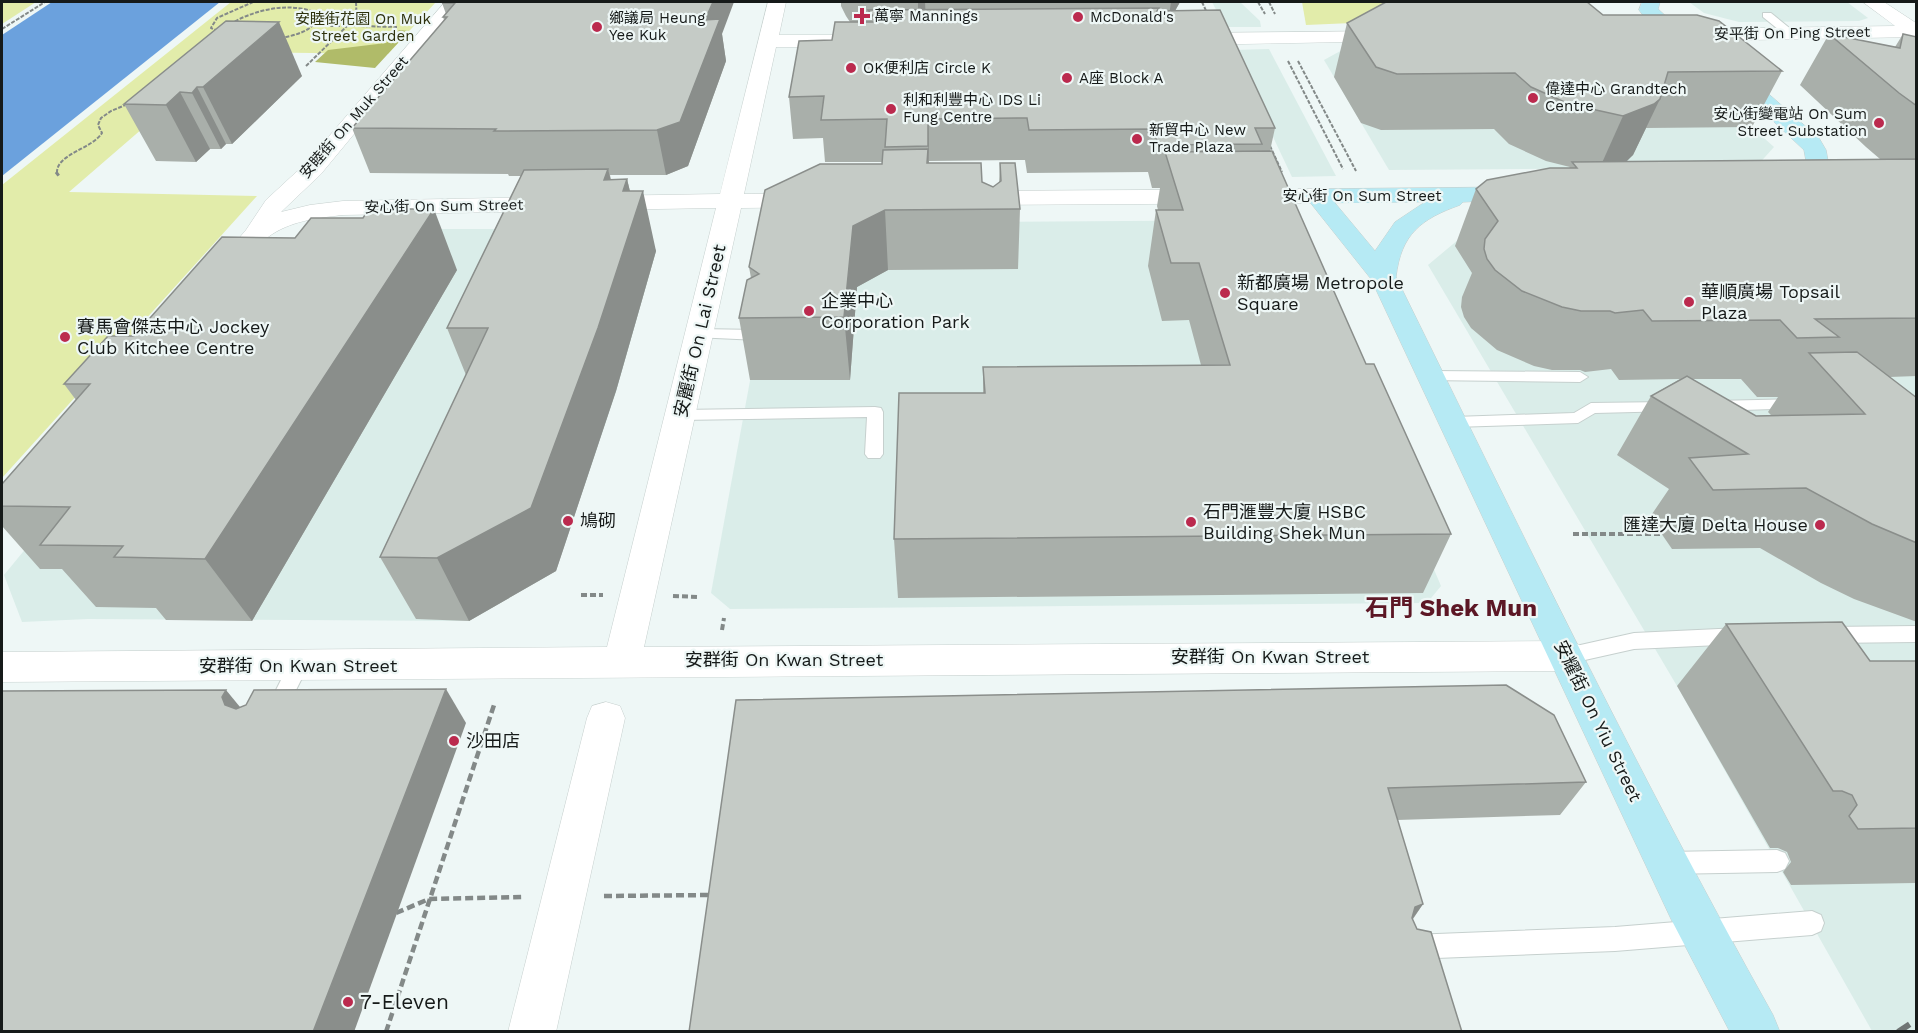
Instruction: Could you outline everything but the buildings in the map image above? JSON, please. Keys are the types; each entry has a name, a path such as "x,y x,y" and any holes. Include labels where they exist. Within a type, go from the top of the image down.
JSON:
{"street":[{"name":"安睦街 On Muk Street","path":"257,233 269,211 288,189 313,168 454,2"},
{"name":"安麗街 On Lai Street","path":"622,661 777,2"},
{"path":"1699,56 1648,10 1650,2 1672,9 1737,64 1726,70 1811,143 1822,163 1792,182 1758,189"},
{"path":"1872,2 1916,31"},
{"name":"安平街 On Ping Street","path":"1652,36 1916,31"},
{"path":"1169,39 1407,37"},
{"path":"769,41 856,41"},
{"name":"安心街 On Sum Street","path":"313,168 312,180 316,191 327,201 343,208"},
{"name":"安心街 On Sum Street","path":"954,198 988,203 1541,194"},
{"path":"1383,277 1386,252 1398,231 1428,209 1471,195"},
{"name":"安耀街 On Yiu Street","path":"1317,196 1383,277 1519,562 1667,863 1756,1032"},
{"name":"安心街 On Sum Street","path":"211,286 257,233 286,218 309,212 343,208 828,199"},
{"name":"安群街 On Kwan Street","path":"2,668 622,661 1567,656"},
{"path":"532,1032 606,718"}],"lane":[{"path":"1767,15 1788,32"},
{"path":"699,334 758,335"},
{"path":"1431,376 1580,377"},
{"path":"1454,422 1578,418 1591,408 1815,404"},
{"path":"680,415 875,412 874,454"},
{"path":"1812,635 1917,634"},
{"path":"1567,656 1634,640 1755,636"},
{"path":"268,724 298,666"},
{"path":"1667,863 1777,861"},
{"path":"1406,947 1615,939 1812,923"}],"path":[{"path":"2,29 45,2"},
{"path":"220,31 211,28 216,18 253,2"},
{"path":"356,2 357,26"},
{"path":"1202,2 1218,38"},
{"path":"1258,2 1282,38 1359,176"},
{"path":"1269,2 1282,38 1344,170"},
{"path":"227,30 230,24 249,14 293,6 314,10 319,14 314,26"},
{"path":"275,39 314,26 404,27"},
{"path":"306,66 347,26"},
{"path":"59,176 56,171 58,164 102,136 98,125 102,118 111,111 132,103"},
{"path":"1266,140 1286,181"},
{"path":"1573,534 1661,534"},
{"path":"386,1032 494,705"},
{"path":"712,906 715,883"}],"shaded area":[{"path":"1212,2 1240,2 1260,21 1261,27 1225,27"},
{"path":"1689,2 1847,2 1868,18 1859,21 1739,22 1704,13"},
{"path":"1269,49 1336,176 1292,177 1232,50"},
{"name":"偉達中心 Grandtech Centre","path":"1344,49 1675,58 1774,147 1756,167 1389,170 1324,60"},
{"path":"1916,214 1916,1031 1872,1031 1677,686 1428,265 1483,219"},
{"name":"石門滙豐大廈 HSBC Building Shek Mun","path":"1286,220 1441,586 1427,603 730,609 711,593 774,250 826,223"},
{"path":"342,229 623,229 656,251 616,392 556,571 469,621 88,619 22,622 4,575 268,254"}],"green space":[{"path":"2,2 36,2 2,24"},
{"name":"賽馬會傑志中心 Jockey Club Kitchee Centre","path":"231,2 436,2 388,54 231,52 69,192 257,196 2,478 2,185"},
{"path":"1302,2 1451,2 1398,21 1306,25"},
{"path":"399,30 409,31 375,68 315,62 328,50 386,43"}],"water":[{"path":"52,2 220,2 2,176 2,35"}],"railway":[{"path":"1898,1032 1916,1020"}],"place":[{"name":"萬寧 Mannings","path":"862,16"},
{"name":"McDonald's","path":"1078,17"},
{"name":"鄉議局 Heung Yee Kuk","path":"597,27"},
{"name":"OK便利店 Circle K","path":"851,68"},
{"name":"A座 Block A","path":"1067,78"},
{"name":"偉達中心 Grandtech Centre","path":"1533,98"},
{"name":"利和利豐中心 IDS Li Fung Centre","path":"891,109"},
{"name":"安心街變電站 On Sum Street Substation","path":"1879,123"},
{"name":"新貿中心 New Trade Plaza","path":"1137,139"},
{"name":"新都廣場 Metropole Square","path":"1225,293"},
{"name":"華順廣場 Topsail Plaza","path":"1689,302"},
{"name":"企業中心 Corporation Park","path":"809,311"},
{"name":"賽馬會傑志中心 Jockey Club Kitchee Centre","path":"65,337"},
{"name":"鳩砌","path":"568,521"},
{"name":"石門滙豐大廈 HSBC Building Shek Mun","path":"1191,522"},
{"name":"匯達大廈 Delta House","path":"1820,525"},
{"name":"沙田店","path":"454,741"},
{"name":"7-Eleven","path":"348,1002"}],"district":[{"name":"石門 Shek Mun","path":"1451,608"}],"park label":[{"name":"安睦街花園 On Muk Street Garden","path":"363,28"}]}
